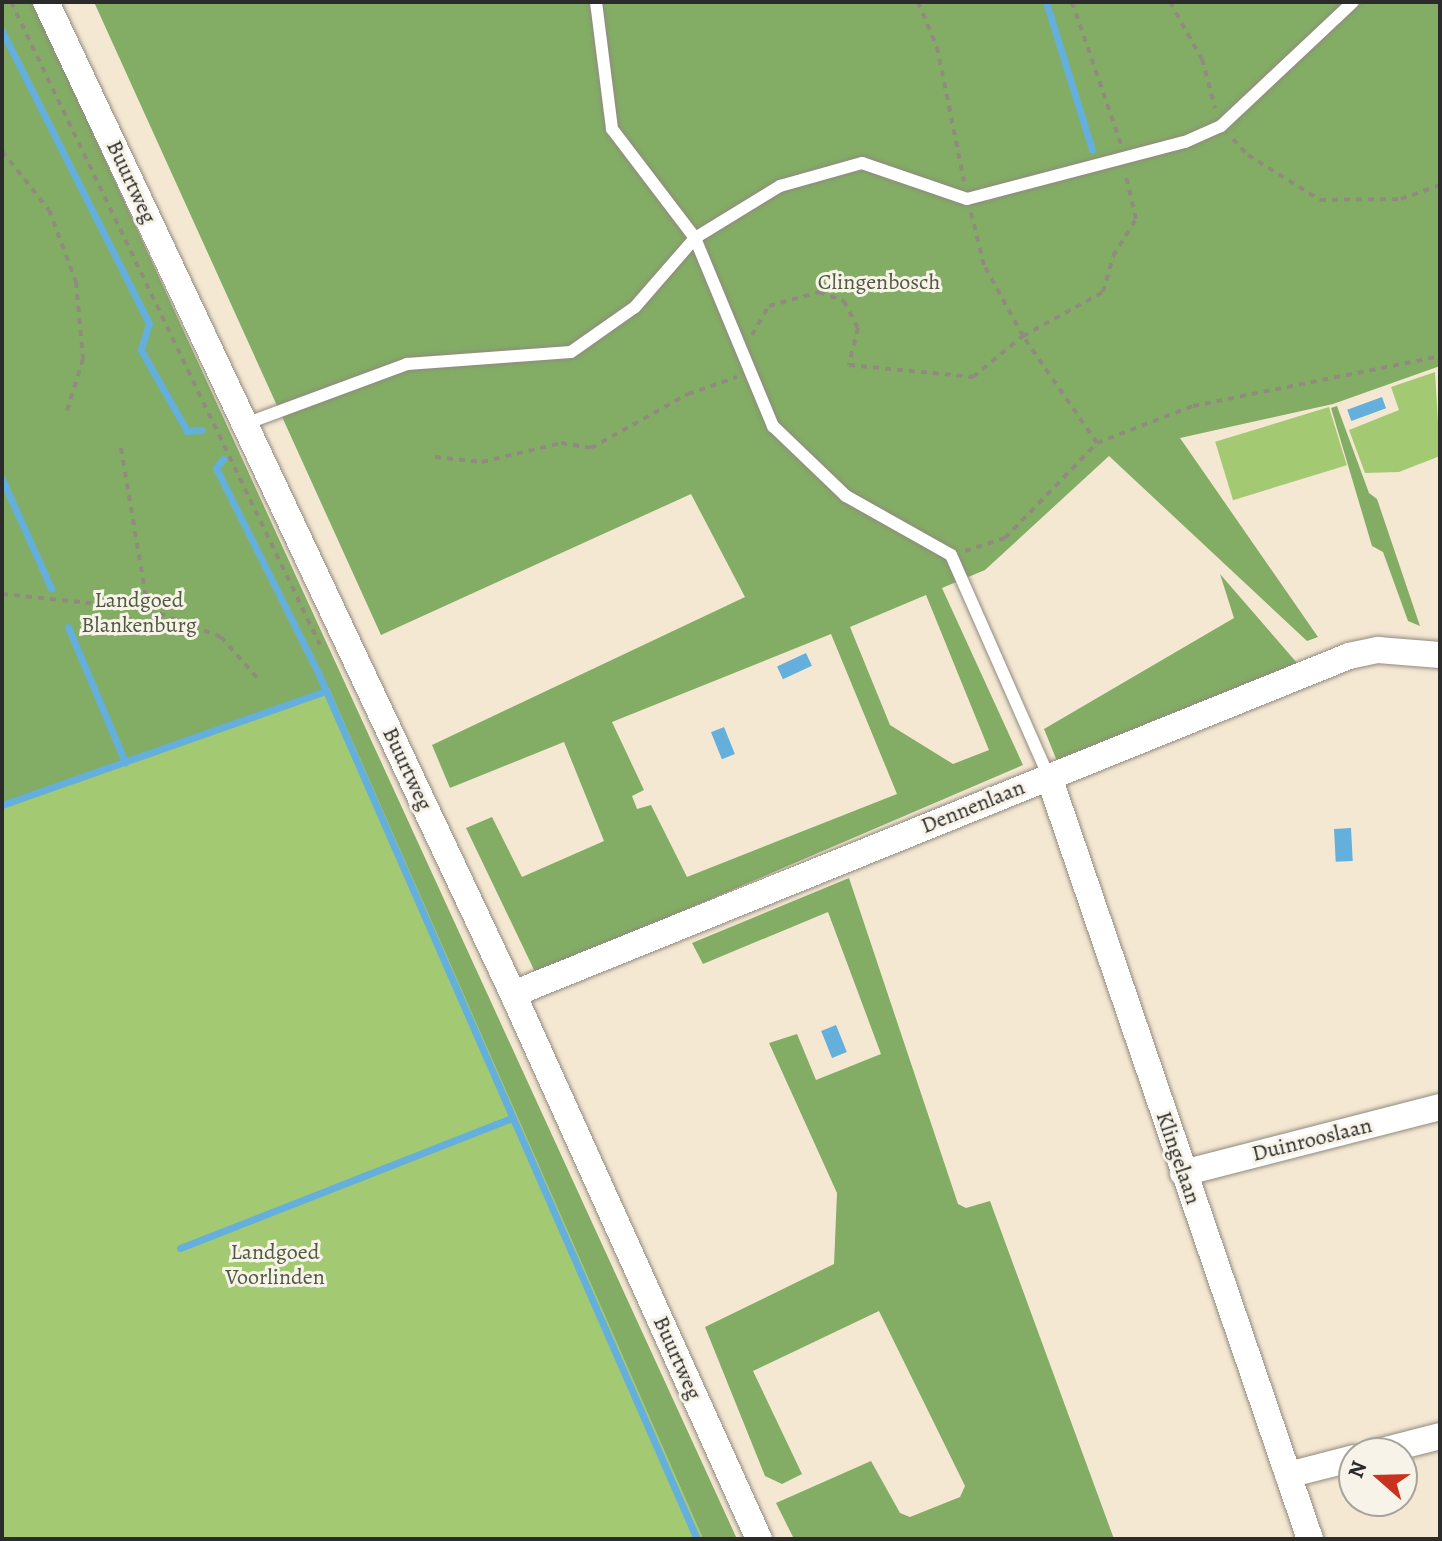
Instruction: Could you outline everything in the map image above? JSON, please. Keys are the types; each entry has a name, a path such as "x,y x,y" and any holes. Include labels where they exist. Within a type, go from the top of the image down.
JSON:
{"street":[{"name":"Buurtweg","path":"46,2 513,994 759,1539"},
{"name":"Dennenlaan","path":"513,994 1349,656 1408,649 1440,655"},
{"name":"Klingelaan","path":"1049,777 1310,1539"},
{"name":"Duinrooslaan","path":"1183,1173 1440,1107"},
{"path":"1418,1442 1440,1436"},
{"path":"1288,1475 1338,1462"}],"lane":[{"path":"596,2 612,129 695,238 744,350 748,373 773,426 846,496 951,555 1049,777"},
{"path":"245,424 407,364 571,352 635,307 695,238 780,186 862,163 967,199 1126,158 1221,126 1353,2"}],"path":[{"path":"11,2 322,649"},
{"path":"918,2 937,47 967,199 984,265 1023,336 1097,443"},
{"path":"744,350 769,306 819,292 844,301 858,328 849,365 973,377 1023,336 1103,292 1113,256 1136,219 1126,192 1126,158 1072,2"},
{"path":"1170,2 1202,59 1221,126 1248,155 1320,200 1401,199 1440,185"},
{"path":"2,151 49,210 76,282 83,359 66,414"},
{"path":"951,555 1005,538 1097,443 1193,406 1440,356"},
{"path":"435,457 482,462 561,443 591,448 688,394 748,373"},
{"path":"121,448 148,609"},
{"path":"2,594 148,609 221,637 260,681"}],"green space":[{"name":"Landgoed Blankenburg","path":"2,2 33,2 737,1539 703,1539 329,688 2,804"},
{"name":"Clingenbosch","path":"94,2 1440,2 1440,366 1333,404 1180,438 1318,637 1307,641 1109,456 985,570 942,588 1023,765 536,974 466,828 492,817 522,877 604,841 564,742 450,788 432,745 745,597 691,494 381,635","holes":["926,595 989,750 953,764 890,725 850,627","831,634 897,794 687,877 651,805 637,809 632,796 644,790 612,722"]},
{"name":"Landgoed Voorlinden","path":"2,31 323,690 329,687 703,1539 2,1539"},
{"path":"1435,372 1440,456 1399,472 1365,473 1349,430 1399,410 1391,387"},
{"path":"1337,406 1369,493 1377,499 1420,626 1408,621 1383,552 1372,546 1331,408"},
{"path":"1329,407 1347,465 1233,500 1215,442"},
{"path":"1220,574 1297,663 1057,761 1044,729 1234,618"},
{"path":"849,878 958,1204 966,1208 990,1201 1114,1539 794,1539 776,1503 871,1461 900,1513 910,1517 960,1497 965,1486 879,1311 753,1371 802,1474 782,1484 765,1476 705,1327 834,1264 837,1193 769,1043 797,1034 816,1080 881,1054 828,912 703,964 692,943"}],"water":[{"path":"1382,397 1386,408 1351,421 1347,410"},
{"path":"806,653 812,666 783,679 777,667"},
{"path":"724,727 735,754 722,759 711,732"},
{"path":"1351,828 1353,861 1336,862 1334,829"},
{"path":"836,1025 847,1052 832,1058 821,1031"}],"waterway":[{"path":"1046,2 1092,150"},
{"path":"2,31 149,323 141,350 187,431 202,430"},
{"path":"223,459 216,468 320,677 697,1539"},
{"path":"2,479 51,588"},
{"path":"68,627 125,762"},
{"path":"2,805 323,692"},
{"path":"180,1248 512,1118"}]}
